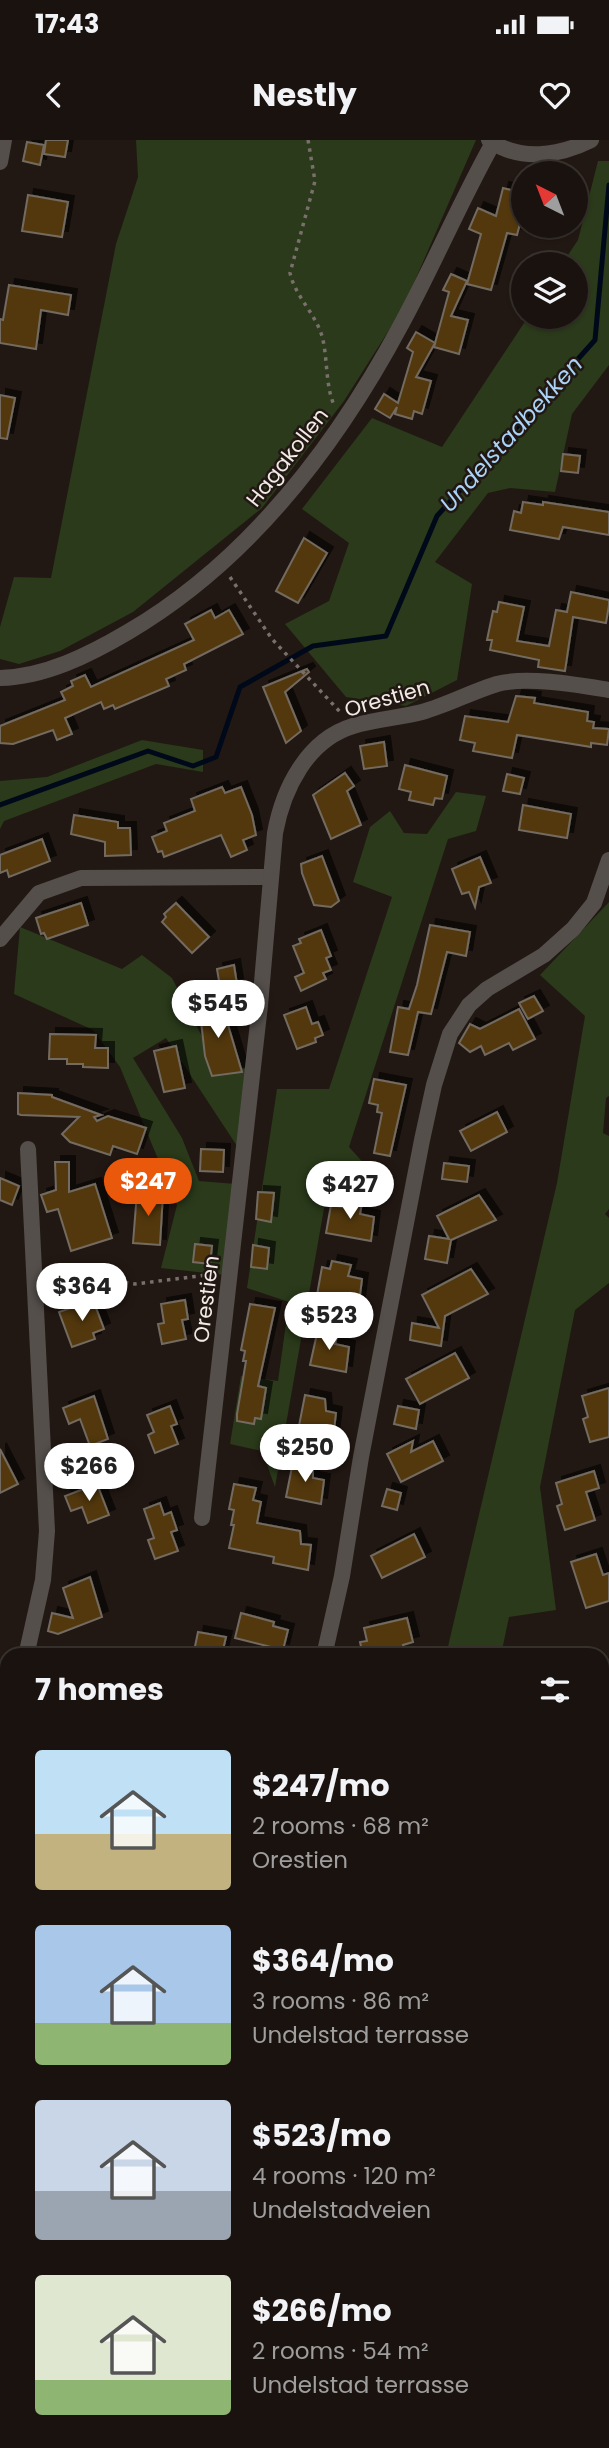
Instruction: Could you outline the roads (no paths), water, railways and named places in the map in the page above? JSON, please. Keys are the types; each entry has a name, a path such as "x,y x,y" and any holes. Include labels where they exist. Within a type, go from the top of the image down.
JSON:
{"street":[{"path":"0,162 4,140"},
{"path":"491,142 520,153 548,155 572,149 590,140"},
{"name":"Hagakollen","path":"0,678 29,677 110,642 157,615 220,564 292,491 343,421 401,326 491,142"},
{"name":"Orestien","path":"202,1518 231,1273 270,877 280,808 289,787 302,765 322,743 352,726 424,712 500,683 541,682 609,690"},
{"path":"326,1648 342,1576 361,1457 422,1140 434,1085 450,1034 468,1005 487,989 544,955 573,929 594,904 609,860"},
{"path":"0,939 39,893 81,878 270,877"},
{"path":"28,1149 47,1531 44,1580 28,1648"}],"waterway":[{"name":"Undelstadbekken","path":"0,805 148,751 193,766 216,757 240,687 313,646 386,636 437,516 595,340 609,185"}]}
